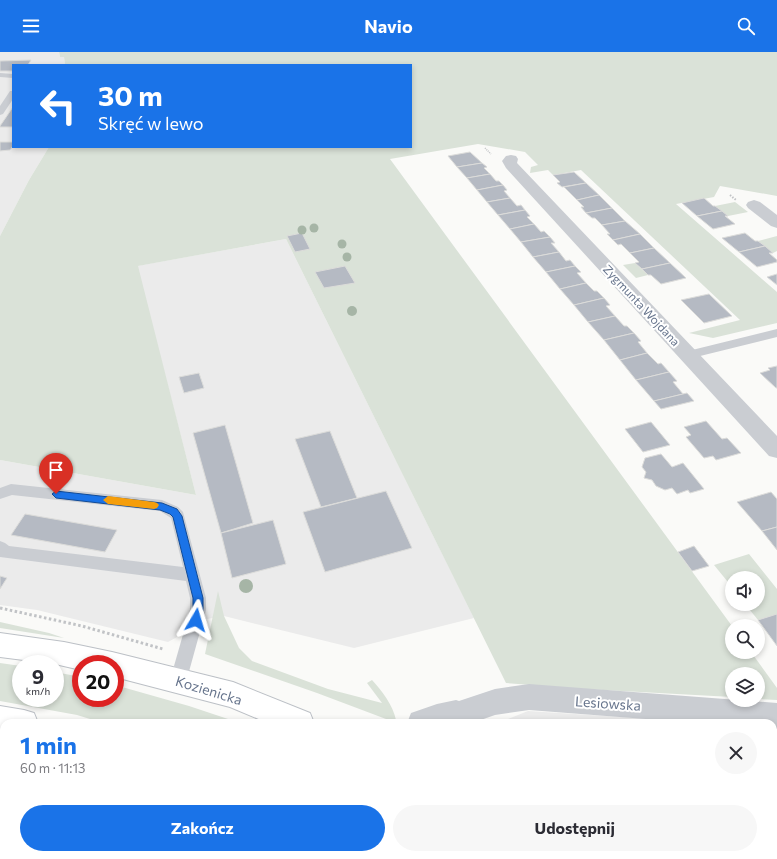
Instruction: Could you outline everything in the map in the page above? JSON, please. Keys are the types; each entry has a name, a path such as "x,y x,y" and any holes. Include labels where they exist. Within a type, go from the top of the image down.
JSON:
{"main road":[{"path":"0,645 72,656"},
{"name":"Kozienicka","path":"124,667 233,695 290,719"}],"street":[{"name":"Zygmunta Wojdana","path":"511,159 509,161 511,165 777,450"},
{"path":"754,205 777,223"},
{"name":"Lesiowska","path":"451,719 462,712 465,716 489,702 506,698 529,697 777,716"},
{"path":"432,719 438,717 465,716"}],"lane":[{"path":"0,75 12,76"},
{"path":"1,109 12,94"},
{"path":"688,355 777,333"},
{"path":"0,494 11,489 162,506 173,511 178,516 198,598 198,610 179,680"},
{"path":"0,547 5,552 192,575"}],"path":[{"path":"0,608 62,620 131,638 163,649"}],"shaded area":[{"path":"0,52 59,52 60,57 64,57 65,64 12,64 12,148 48,148 29,180 0,236"},
{"path":"59,52 777,52 777,196 720,186 714,197 676,204 777,292 777,323 713,338 689,333 740,320 581,170 553,175 548,170 530,173 531,167 538,165 525,152 478,144 390,159 727,619 725,619 725,659 756,659 762,667 725,667 725,697 506,683 286,239 138,266 196,495 0,460 0,236 29,180 48,148 412,148 412,64 65,64 64,57 60,57"},
{"path":"735,202 748,212 728,216 715,206"},
{"path":"777,236 777,251 773,253 758,241"},
{"path":"286,239 474,618 354,648 224,616 184,623 177,637 168,642 37,610 0,605 0,460 196,495 137,266"},
{"path":"635,263 648,275 636,278 623,265"},
{"path":"749,554 763,571 725,571 725,578 714,565"},
{"path":"765,574 777,589 777,614 757,619 751,611 765,611"},
{"path":"218,591 224,616 239,648 252,661 328,689 382,703 367,683 372,680 390,704 396,719 386,719 205,654"},
{"path":"0,622 49,633 64,638 0,628"},
{"path":"0,663 12,665 12,703 0,701"},
{"path":"765,671 777,688 777,700 765,699"},
{"path":"64,674 72,675 72,707 124,707 124,688 228,719 90,719 77,715 33,707 64,707"},
{"path":"528,711 653,719 508,719"}],"building":[{"path":"31,60 29,64 12,64 12,71 0,71 0,61"},
{"path":"12,108 12,127 0,126"},
{"path":"0,142 12,142 12,147 10,150 0,151"},
{"path":"470,152 482,163 457,167 448,156"},
{"path":"482,163 487,167 484,168 490,174 467,178 457,167"},
{"path":"574,172 586,183 562,187 557,183 560,182 553,175"},
{"path":"490,174 496,181 499,181 503,185 477,190 467,178"},
{"path":"586,183 599,195 577,200 564,187"},
{"path":"503,185 507,190 504,191 510,198 487,202 477,190"},
{"path":"599,195 612,208 586,213 581,207 584,207 577,200"},
{"path":"510,198 517,206 521,205 525,210 498,215 487,202"},
{"path":"704,198 713,206 722,211 697,216 682,203"},
{"path":"612,208 625,221 602,225 595,218 592,218 586,213"},
{"path":"525,210 530,216 527,217 534,224 510,229 498,215"},
{"path":"722,211 728,216 725,216 735,224 713,229 697,216"},
{"path":"625,221 640,234 613,240 607,234 610,234 602,225"},
{"path":"534,224 541,232 544,231 550,237 521,242 510,229"},
{"path":"302,233 310,249 295,252 287,236"},
{"path":"745,233 755,241 758,241 765,246 739,252 722,238"},
{"path":"640,234 654,248 630,253 621,244 618,245 613,240"},
{"path":"550,237 555,243 551,243 559,252 533,257 521,242"},
{"path":"765,246 773,253 769,253 777,260 777,262 757,267 739,252"},
{"path":"654,248 670,263 642,269 635,263 639,262 630,253"},
{"path":"559,252 566,261 570,260 575,266 546,272 533,257"},
{"path":"670,263 686,278 661,284 642,269"},
{"path":"345,266 355,283 324,288 315,272"},
{"path":"575,266 581,272 577,273 586,283 560,289 546,272"},
{"path":"777,274 777,285 767,277"},
{"path":"586,283 604,298 574,305 560,289"},
{"path":"709,294 732,316 704,323 681,300"},
{"path":"604,298 610,305 606,306 615,316 588,322 574,305"},
{"path":"615,316 624,326 627,326 634,333 604,340 588,322"},
{"path":"634,333 641,341 638,342 647,353 620,360 604,340"},
{"path":"647,353 658,364 661,363 669,372 636,380 620,360"},
{"path":"777,366 776,388 760,373 770,370 768,368"},
{"path":"669,372 677,381 673,382 683,394 654,401 636,380"},
{"path":"199,373 204,388 184,393 179,377"},
{"path":"687,393 694,401 661,409 654,401"},
{"path":"706,421 722,439 727,438 741,453 716,460 713,456 704,458 686,437 691,435 684,427"},
{"path":"651,422 670,445 643,452 625,429"},
{"path":"225,425 253,523 221,533 193,433"},
{"path":"330,431 357,498 321,507 295,439"},
{"path":"661,454 672,467 683,463 704,489 690,493 688,490 677,494 672,488 665,490 656,486 652,480 644,478 646,472 642,467 645,458"},
{"path":"386,491 412,548 325,572 303,512"},
{"path":"771,492 777,499 777,527 762,531 737,502"},
{"path":"25,514 117,530 105,552 11,535"},
{"path":"273,520 286,564 232,578 221,533"},
{"path":"777,527 777,550 762,531"},
{"path":"694,546 709,566 692,571 678,552"},
{"path":"0,576 7,578 0,589"},
{"path":"777,614 777,646 765,630 765,619 761,619"}],"slow traffic":[{"path":"108,500 154,505"}],"route":[{"path":"56,494 162,506 173,511 178,516 198,598 196,620"}]}
